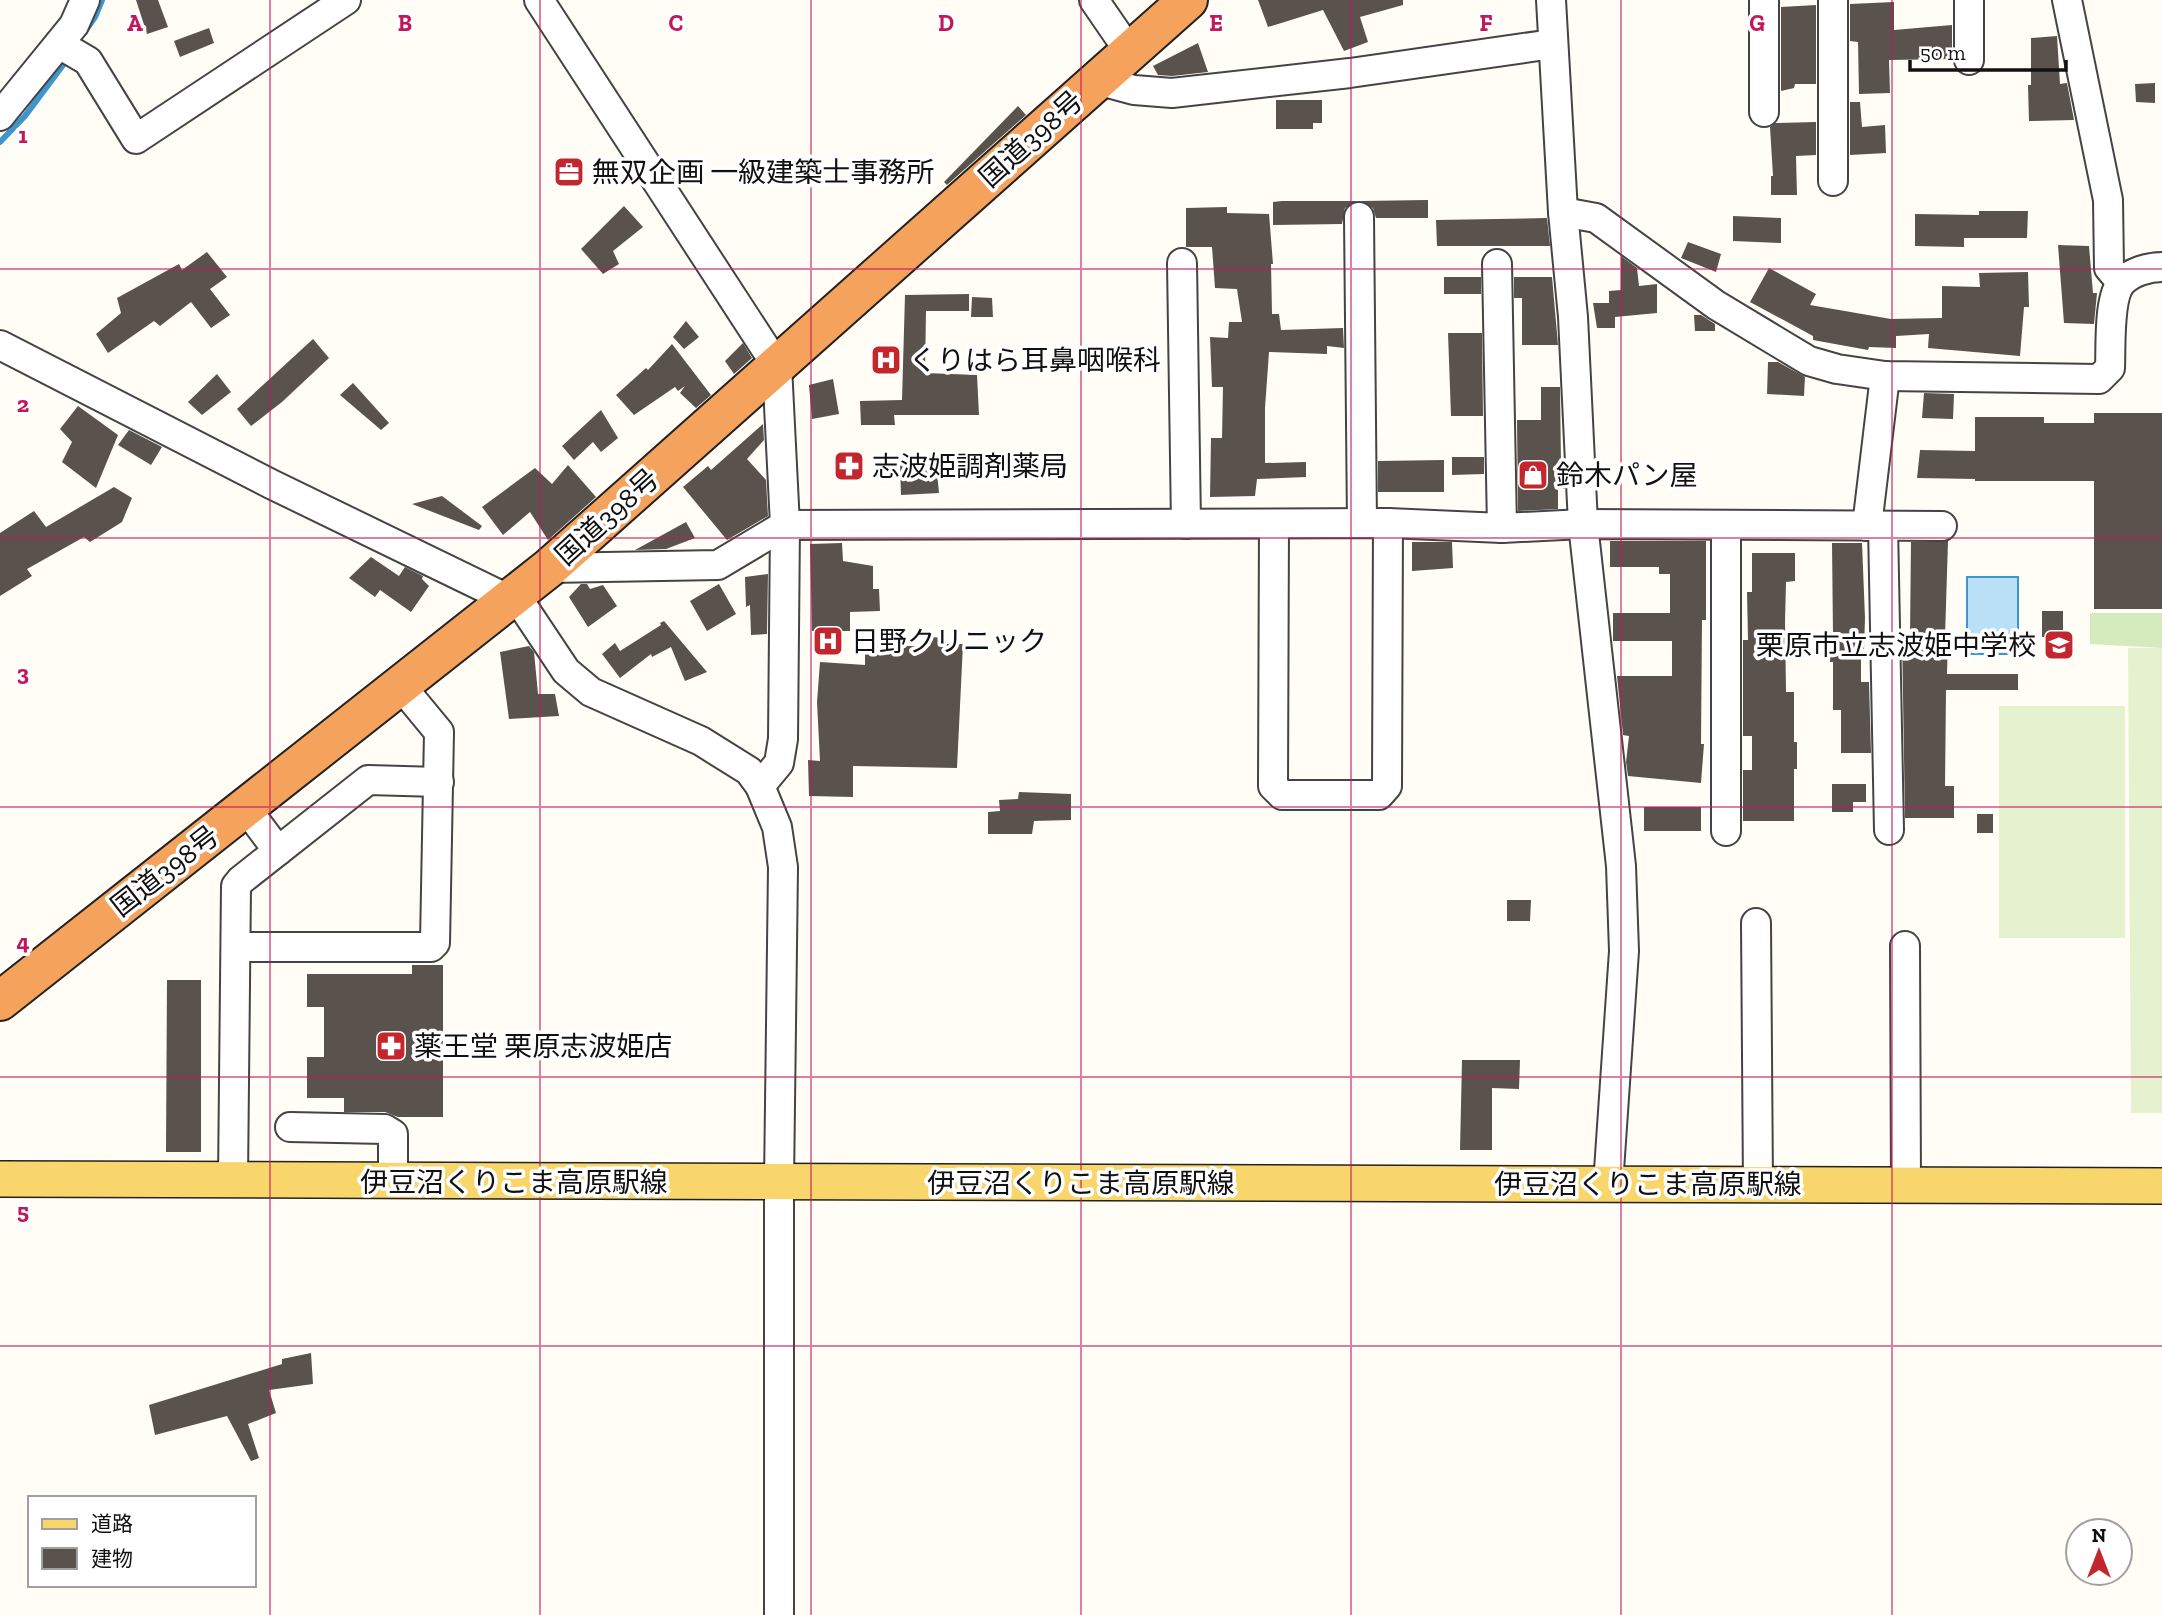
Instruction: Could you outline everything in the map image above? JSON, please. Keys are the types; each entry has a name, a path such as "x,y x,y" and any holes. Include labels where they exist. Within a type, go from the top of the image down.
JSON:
{"highway":[{"name":"国道398号","path":"0,1001 549,568 1188,0"}],"main road":[{"name":"伊豆沼くりこま高原駅線","path":"0,1179 2162,1186"}],"street":[{"path":"0,116 68,49 74,25 85,0"},
{"path":"68,49 88,61 136,139 346,0"},
{"path":"539,0 777,366 785,525 783,739 779,763 760,786"},
{"path":"1094,0 1129,51"},
{"path":"1550,0 1563,212 1573,317 1583,524 1621,866 1624,951 1608,1185"},
{"path":"1764,0 1764,112"},
{"path":"1833,0 1833,181"},
{"path":"1969,0 1969,60"},
{"path":"2067,0 2108,200 2109,268 2121,282"},
{"path":"1097,80 1134,90 1172,93 1350,73 1552,44"},
{"path":"1563,212 1596,218 1716,305 1809,360 1837,369 1885,376 2099,379 2110,368 2113,303 2121,282 2148,267 2162,267"},
{"path":"1274,524 1273,786 1282,794 1379,795 1387,786 1359,217"},
{"path":"1182,263 1186,524"},
{"path":"1497,264 1502,528"},
{"path":"0,345 524,608 566,671 591,692 701,741 749,771 760,786 777,827 783,867 779,1183 779,1615"},
{"path":"1885,376 1875,526 1889,830"},
{"path":"549,568 718,565 785,525 1375,523 1502,528 1583,524 1942,526"},
{"path":"1726,526 1726,831"},
{"path":"236,947 431,947 435,943 439,732 401,686"},
{"path":"233,1180 236,886 368,780 439,782"},
{"path":"246,808 278,851"},
{"path":"1756,923 1758,1185"},
{"path":"1905,946 1906,1184"},
{"path":"290,1127 386,1129 393,1135 393,1181"}],"green space":[{"path":"2090,613 2162,613 2162,648 2090,644"},
{"path":"2128,648 2162,648 2162,1113 2131,1113"},
{"path":"1999,706 2125,706 2125,938 1999,938"}],"water":[{"path":"1967,577 2018,577 2018,654 1967,654"}],"building":[{"path":"136,0 158,0 168,27 147,34"},
{"path":"1258,0 1403,0 1403,5 1360,17 1368,42 1344,51 1323,10 1268,27"},
{"path":"1894,2 1894,30 1952,25 1952,59 1889,60 1890,93 1859,94 1858,42 1850,41 1850,4"},
{"path":"1816,5 1816,84 1795,84 1794,88 1781,91 1781,7"},
{"path":"209,28 214,43 180,57 174,41"},
{"path":"2057,36 2060,84 2067,83 2074,120 2029,121 2031,38"},
{"path":"1198,43 1208,72 1158,75 1153,66"},
{"path":"2155,83 2155,103 2136,102 2135,84"},
{"path":"1276,100 1322,100 1322,123 1313,123 1313,129 1276,129"},
{"path":"1850,102 1860,102 1862,127 1885,125 1886,153 1850,155"},
{"path":"1018,106 1026,115 947,185 944,182"},
{"path":"1816,122 1816,155 1796,156 1797,195 1771,195 1773,176 1770,127 1775,123"},
{"path":"1428,200 1428,218 1376,218 1373,208 1361,201"},
{"path":"1357,201 1345,208 1342,224 1273,225 1273,202"},
{"path":"624,206 643,227 613,251 619,264 603,274 581,249"},
{"path":"1227,207 1227,213 1269,214 1273,264 1272,314 1279,314 1281,330 1343,328 1344,348 1327,346 1327,354 1269,352 1265,463 1306,462 1306,477 1257,479 1255,496 1210,497 1211,438 1222,438 1223,387 1212,387 1210,337 1228,338 1229,322 1242,322 1237,289 1215,288 1212,247 1186,247 1186,208"},
{"path":"1979,211 2028,211 2027,238 1964,238 1964,247 1915,246 1915,214 1979,215"},
{"path":"1733,216 1781,218 1781,243 1733,241"},
{"path":"1547,218 1550,246 1437,246 1436,220"},
{"path":"1688,242 1721,254 1716,272 1681,258"},
{"path":"2058,245 2089,246 2093,293 2097,293 2094,324 2064,323"},
{"path":"207,252 227,277 210,289 230,315 211,328 191,302 160,326 154,321 108,353 96,334 121,313 117,298 179,264 182,270"},
{"path":"1621,256 1637,268 1639,286 1657,284 1657,313 1615,317 1615,328 1597,328 1593,303 1609,303 1609,291 1621,290"},
{"path":"1769,268 1816,294 1810,305 1891,319 1942,318 1942,286 1980,287 1979,273 2028,272 2029,307 2024,307 2020,356 1928,348 1929,334 1896,336 1896,348 1869,347 1868,350 1813,340 1813,336 1750,302"},
{"path":"1444,277 1481,277 1481,294 1444,294"},
{"path":"1514,277 1552,277 1558,345 1522,345 1522,298 1514,298"},
{"path":"969,294 969,311 926,311 925,373 977,375 979,415 894,415 895,425 861,425 860,401 902,400 905,295"},
{"path":"972,297 992,298 993,317 971,317"},
{"path":"1694,315 1701,315 1715,324 1715,331 1695,331"},
{"path":"686,321 699,337 684,349 673,337"},
{"path":"1448,333 1482,333 1483,416 1451,416"},
{"path":"313,339 329,358 282,402 251,426 237,409"},
{"path":"743,343 752,358 734,374 725,361"},
{"path":"672,344 711,395 696,408 680,393 685,386 678,391 675,387 634,415 616,395 646,368 648,370"},
{"path":"1768,362 1778,362 1805,377 1804,396 1767,394"},
{"path":"217,374 231,392 202,415 188,402"},
{"path":"833,379 839,414 812,419 809,385"},
{"path":"353,383 389,423 381,430 340,395"},
{"path":"1541,387 1560,387 1561,467 1564,467 1565,489 1558,489 1558,509 1518,511 1517,420 1541,420"},
{"path":"1924,393 1954,394 1953,419 1922,418"},
{"path":"78,406 118,435 96,488 62,462 72,442 60,429"},
{"path":"601,410 618,438 601,452 593,442 574,460 562,446"},
{"path":"2094,413 2162,413 2162,609 2094,609 2094,481 1917,478 1920,450 1975,451 1975,417 2044,417 2044,423 2094,423"},
{"path":"763,424 764,440 747,459 766,480 768,516 727,540 683,487 708,466 711,470"},
{"path":"129,430 162,447 151,465 118,445"},
{"path":"1452,457 1484,457 1484,474 1452,475"},
{"path":"1444,460 1444,492 1378,492 1378,461"},
{"path":"936,462 939,493 901,495 900,464"},
{"path":"568,465 596,497 548,540 530,512 503,535 482,507 535,468 552,484"},
{"path":"114,487 132,498 122,522 90,542 84,537 27,569 32,576 0,596 0,533 34,511 46,527"},
{"path":"442,496 482,526 479,530 412,504"},
{"path":"686,522 695,538 666,549 635,550"},
{"path":"1610,541 1706,541 1706,620 1702,620 1701,744 1704,744 1701,783 1628,776 1626,762 1629,736 1623,735 1617,676 1672,676 1672,641 1613,641 1613,613 1670,613 1670,574 1659,574 1659,567 1610,567"},
{"path":"1948,541 1945,637 1948,637 1947,674 2018,674 2018,690 1946,690 1945,786 1954,786 1954,818 1905,818 1902,635 1910,635 1911,542"},
{"path":"1412,542 1452,542 1453,568 1412,571"},
{"path":"842,543 843,561 873,566 873,589 879,589 880,611 850,612 850,631 812,631 810,544"},
{"path":"1832,543 1862,543 1865,618 1861,682 1869,682 1871,753 1841,753 1841,710 1833,710 1833,662 1830,662 1830,635 1833,635"},
{"path":"1752,553 1795,553 1795,581 1786,582 1785,622 1786,692 1794,692 1794,742 1797,742 1794,821 1743,821 1743,770 1752,770 1752,736 1743,736 1743,640 1748,640 1747,592 1752,592"},
{"path":"371,557 399,576 405,567 423,576 422,579 429,586 411,612 380,590 375,597 349,578"},
{"path":"768,574 767,634 751,635 745,577"},
{"path":"581,584 587,584 590,589 603,585 617,606 588,627 569,597"},
{"path":"719,584 736,614 707,631 690,601"},
{"path":"2042,611 2063,611 2063,637 2042,637"},
{"path":"664,621 707,672 685,681 671,647 652,657 651,654 620,678 602,654 615,643 620,651"},
{"path":"931,637 945,638 946,644 963,644 957,768 853,766 853,797 809,796 808,760 820,761 817,702 820,662 865,665 865,646 930,646"},
{"path":"529,646 534,652 538,694 555,694 559,716 509,719 500,652"},
{"path":"1832,784 1866,784 1866,802 1853,802 1853,812 1832,812"},
{"path":"1019,792 1071,794 1071,820 1034,821 1032,834 988,834 988,812 1000,811 999,800 1018,799"},
{"path":"1644,807 1701,807 1701,831 1644,831"},
{"path":"1977,814 1993,814 1993,833 1977,833"},
{"path":"1507,900 1531,900 1530,921 1507,921"},
{"path":"412,965 443,965 443,1117 398,1117 385,1112 344,1112 344,1098 307,1098 307,1057 324,1057 324,1007 307,1007 307,974 412,974"},
{"path":"167,980 201,980 201,1152 166,1152"},
{"path":"1462,1060 1520,1060 1519,1089 1492,1088 1492,1150 1460,1150"},
{"path":"311,1353 313,1384 269,1390 276,1413 248,1424 259,1458 251,1461 227,1416 155,1435 149,1405 282,1364 282,1359"}],"waterway":[{"path":"84,33 102,0"},
{"path":"0,142 25,116 69,57"}],"place":[{"name":"無双企画 一級建築士事務所","path":"569,172"},
{"name":"くりはら耳鼻咽喉科","path":"886,360"},
{"name":"志波姫調剤薬局","path":"849,466"},
{"name":"鈴木パン屋","path":"1533,475"},
{"name":"日野クリニック","path":"828,641"},
{"name":"栗原市立志波姫中学校","path":"2059,645"},
{"name":"薬王堂 栗原志波姫店","path":"391,1046"}]}
